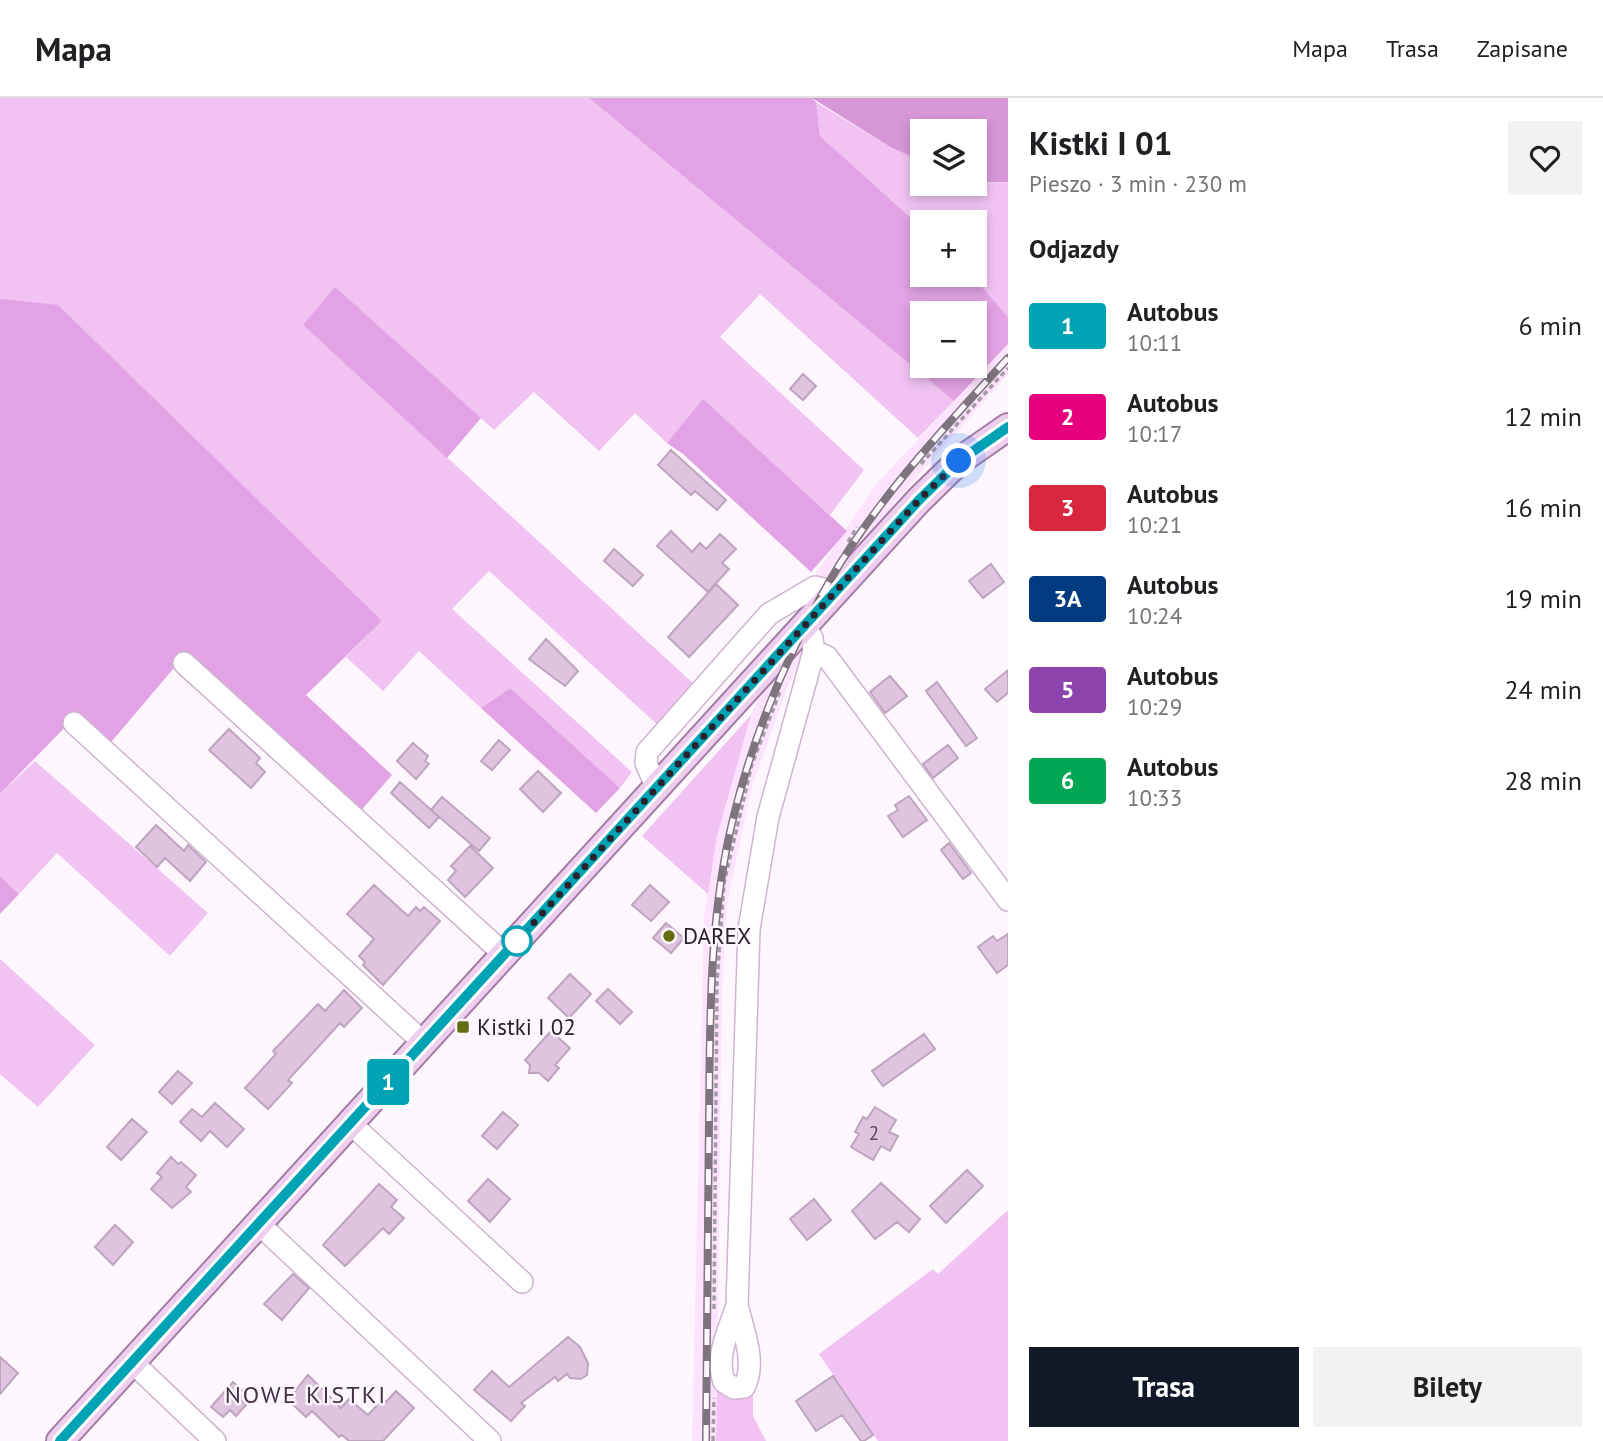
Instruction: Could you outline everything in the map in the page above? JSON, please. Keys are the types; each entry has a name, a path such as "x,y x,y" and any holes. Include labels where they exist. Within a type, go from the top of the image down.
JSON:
{"main road":[{"path":"60,1441 657,789 809,639 836,592 951,469 1008,426"}],"street":[{"path":"657,789 646,763 647,752 769,614 816,587 836,592"},
{"path":"809,639 827,657 1008,900"},
{"path":"737,1305 749,929 768,817 809,639"},
{"path":"184,663 505,955"},
{"path":"74,723 424,1043"},
{"path":"350,1123 522,1282"},
{"path":"258,1223 490,1441"},
{"path":"132,1362 215,1441"}],"shaded area":[{"path":"0,98 589,98 910,364 910,378 926,378 954,401 918,438 760,294 720,337 864,470 830,515 703,400 667,443 635,413 599,451 534,392 494,430 335,288 304,326 696,686 661,728 489,571 452,609 632,772 620,788 510,688 481,708 419,651 383,691 346,657 382,621 0,299"},
{"path":"589,98 812,98 816,102 820,136 910,217 910,287 982,287 1008,317 1008,344 987,366 987,301 910,301 910,364"},
{"path":"812,98 1008,98 1008,182 987,182 987,119 910,119 910,156 892,148"},
{"path":"816,102 892,148 910,156 910,196 987,196 987,182 1008,182 1008,317 982,287 987,287 987,210 910,210 910,217 820,136"},
{"path":"335,287 481,418 447,458 303,325"},
{"path":"0,299 58,305 382,621 306,695 392,775 358,814 184,656 107,747 74,718 0,794"},
{"path":"1008,344 1008,374 894,503 842,579 788,686 752,786 727,904 722,989 716,1441 692,1441 704,916 717,836 730,787 751,715 813,578 877,483 976,378 987,378 987,366"},
{"path":"926,378 976,378 954,401"},
{"path":"703,399 847,531 811,572 683,454 667,443"},
{"path":"510,688 620,788 596,813 481,708"},
{"path":"751,715 717,836 708,894 642,836"},
{"path":"35,761 208,913 170,956 57,853 19,894 0,876 0,794"},
{"path":"0,876 19,894 0,914"},
{"path":"0,959 95,1045 38,1107 0,1074"},
{"path":"1008,1210 1008,1441 878,1441 819,1354 933,1269 938,1274"},
{"path":"717,1389 737,1397 753,1393 753,1416 766,1441 716,1441"}],"building":[{"path":"803,374 816,386 803,400 790,389"},
{"path":"671,450 726,500 717,510 695,491 691,495 658,465"},
{"path":"671,531 692,552 700,543 706,549 720,534 736,549 722,563 729,569 708,592 657,546"},
{"path":"614,549 643,575 633,586 604,561"},
{"path":"991,564 1004,582 983,598 969,581"},
{"path":"716,584 738,605 689,657 668,637"},
{"path":"546,639 578,671 565,686 529,659"},
{"path":"1008,670 1008,693 997,702 985,689"},
{"path":"890,676 907,696 885,713 870,692"},
{"path":"937,682 977,738 966,746 926,691"},
{"path":"229,729 260,758 256,763 265,772 251,788 209,750"},
{"path":"499,740 510,750 492,770 481,761"},
{"path":"413,743 428,756 425,761 429,764 416,779 397,761"},
{"path":"948,745 958,758 933,778 923,764"},
{"path":"538,771 561,793 543,812 520,789"},
{"path":"400,782 439,817 429,828 391,793"},
{"path":"909,796 927,820 903,837 888,816 898,810 895,805"},
{"path":"442,797 490,838 479,851 431,810"},
{"path":"156,825 184,851 188,845 206,862 190,881 165,858 157,867 136,847"},
{"path":"949,843 971,873 963,879 941,850"},
{"path":"470,846 493,868 465,897 448,880 456,871 451,866"},
{"path":"374,885 408,916 416,907 420,911 424,907 440,921 383,985 363,965 365,962 359,956 374,939 347,914"},
{"path":"650,885 669,902 651,921 632,905"},
{"path":"666,923 684,938 671,953 653,938"},
{"path":"1008,934 1008,965 997,973 978,947 993,936 997,941"},
{"path":"570,974 591,994 569,1018 548,998"},
{"path":"608,989 632,1012 620,1024 596,1001"},
{"path":"344,990 362,1008 344,1027 340,1023 288,1080 292,1083 268,1109 245,1088 276,1054 273,1051 318,1004 325,1011"},
{"path":"551,1031 570,1048 555,1065 559,1068 548,1081 539,1073 529,1073 530,1065 525,1060"},
{"path":"924,1034 935,1049 883,1086 872,1071"},
{"path":"178,1071 192,1083 172,1104 159,1092"},
{"path":"215,1103 244,1129 227,1147 210,1131 201,1141 180,1122 192,1109 202,1117"},
{"path":"875,1107 896,1120 889,1132 898,1136 890,1151 881,1146 873,1160 851,1147 859,1134 855,1132 863,1117 867,1119"},
{"path":"503,1112 518,1125 497,1149 482,1136"},
{"path":"132,1119 147,1132 121,1160 107,1147"},
{"path":"171,1157 196,1175 186,1187 191,1192 172,1208 151,1189 162,1177 157,1173"},
{"path":"967,1170 983,1186 946,1223 930,1206"},
{"path":"488,1179 510,1199 490,1222 468,1201"},
{"path":"881,1183 920,1219 909,1232 897,1222 875,1239 852,1211"},
{"path":"379,1184 397,1200 391,1207 404,1218 389,1234 383,1228 345,1266 323,1245"},
{"path":"814,1199 831,1220 807,1240 790,1219"},
{"path":"115,1225 133,1242 113,1265 95,1247"},
{"path":"293,1274 309,1288 282,1320 264,1304"},
{"path":"568,1337 580,1347 588,1363 587,1375 581,1379 570,1378 567,1374 558,1381 555,1377 521,1403 525,1406 511,1421 474,1390 492,1371 509,1387"},
{"path":"0,1357 18,1373 0,1394"},
{"path":"308,1375 341,1408 349,1399 368,1415 383,1399 386,1402 396,1391 414,1408 383,1441 349,1441 342,1435 339,1437 312,1411 306,1417 288,1400"},
{"path":"833,1376 873,1435 864,1441 861,1441 842,1415 816,1431 796,1401"},
{"path":"233,1382 245,1393 240,1399 246,1405 236,1416 230,1410 223,1417 211,1407"}],"railway":[{"path":"706,1441 712,966 726,852 742,784 762,724 786,666 848,551 912,466 1008,358"}],"bus line":[{"name":"1","path":"60,1441 919,500 959,461 1008,427"}],"place":[{"name":"DAREX","path":"669,936"},
{"name":"Kistki I 02","path":"463,1027"}],"district":[{"name":"NOWE KISTKI","path":"306,1395"}],"route":[{"path":"517,941 516,943 919,500 959,461"}]}
